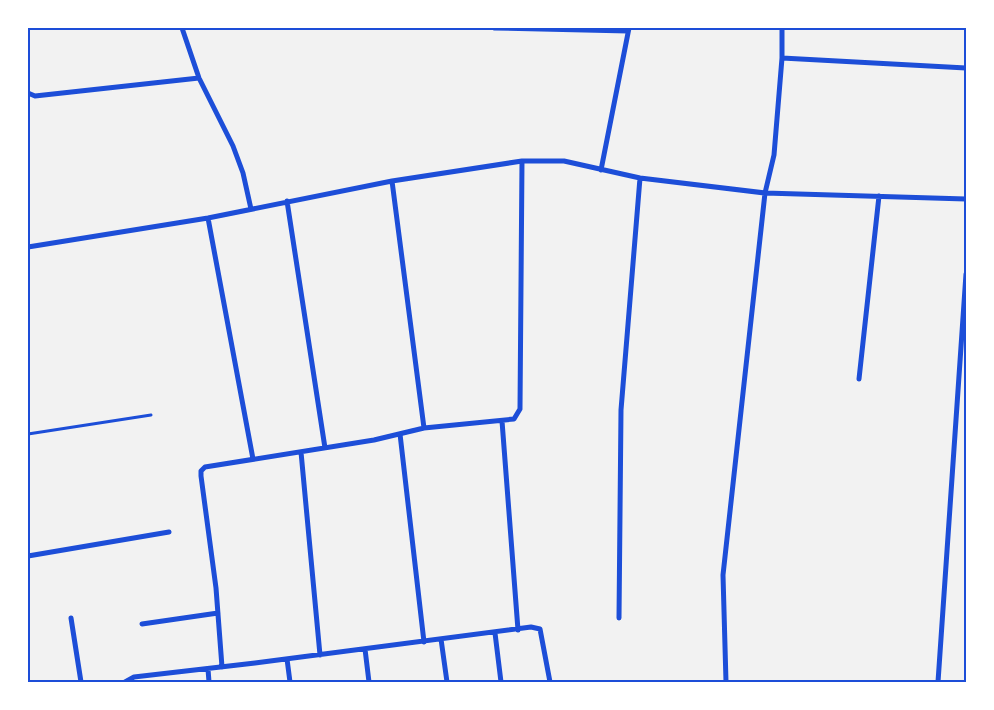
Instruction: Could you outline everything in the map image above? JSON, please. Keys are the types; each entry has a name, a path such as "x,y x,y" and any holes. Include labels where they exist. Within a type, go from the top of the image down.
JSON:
{"street":[{"path":"182,28 199,78 233,146 243,172 250,209"},
{"path":"494,28 628,29 601,170"},
{"path":"726,682 723,575 765,193 774,155 782,58 782,28"},
{"path":"782,58 966,68"},
{"path":"28,93 35,96 199,78"},
{"path":"222,667 218,613 201,471 206,467 374,440 424,428 514,419 520,409 522,161"},
{"path":"28,247 208,218 392,181 522,161 564,161 640,178 765,193 966,199"},
{"path":"620,618 621,410 640,178"},
{"path":"392,181 424,428"},
{"path":"859,379 879,196"},
{"path":"286,202 325,448"},
{"path":"208,218 253,459"},
{"path":"938,682 966,274"},
{"path":"502,421 518,630"},
{"path":"400,434 424,642"},
{"path":"301,452 320,655"},
{"path":"28,556 169,532"},
{"path":"142,624 218,613"},
{"path":"70,618 81,682"},
{"path":"125,682 134,677 531,628 540,629 550,682"},
{"path":"495,633 501,682"},
{"path":"441,639 448,682"},
{"path":"365,649 369,682"},
{"path":"287,659 290,682"},
{"path":"208,669 209,682"}],"lane":[{"path":"28,434 151,415"}]}
